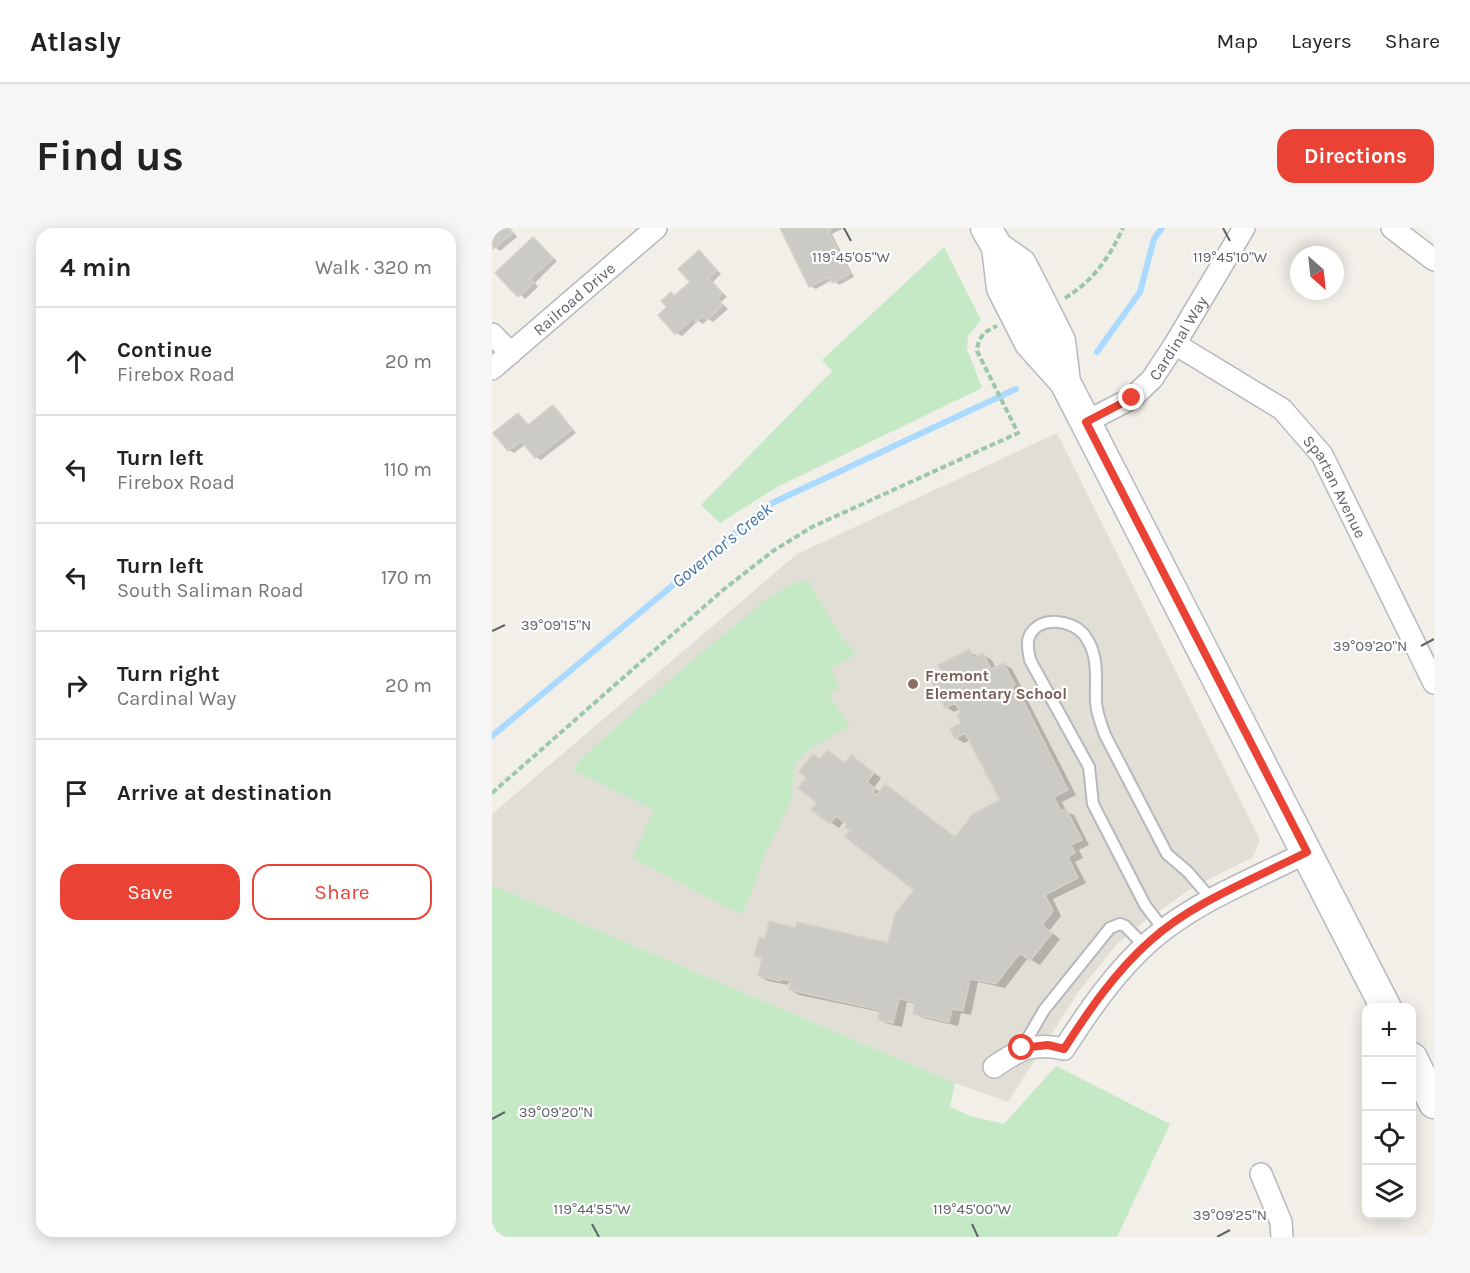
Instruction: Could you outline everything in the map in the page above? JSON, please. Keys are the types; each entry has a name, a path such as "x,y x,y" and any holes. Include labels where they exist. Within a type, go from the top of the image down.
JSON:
{"main road":[{"path":"992,238 1002,288 1030,343 1065,382 1383,1003"},
{"path":"1416,1066 1434,1103"}],"street":[{"name":"Railroad Drive","path":"492,369 656,228"},
{"name":"Cardinal Way","path":"1086,422 1123,404 1137,394 1158,371 1244,228"},
{"path":"1392,228 1434,260"},
{"path":"492,334 511,352"},
{"name":"Spartan Avenue","path":"1175,344 1282,409 1322,455 1434,683"},
{"path":"994,1067 1022,1048 1048,1045 1064,1049 1087,1013 1128,963 1164,930 1212,900 1307,852"},
{"path":"1261,1174 1281,1222 1282,1237"}],"lane":[{"path":"1164,930 1146,905 1093,804 1089,768 1030,660 1029,636 1039,626 1064,621 1077,628 1085,636 1097,665 1096,706 1105,735 1167,854 1188,872 1212,900"},
{"path":"1022,1048 1044,1010 1110,928 1120,924 1125,926 1145,946"}],"path":[{"path":"1058,302 1081,288 1098,272 1123,228"},
{"path":"492,793 723,590 773,551 813,527 1018,433 977,351 978,340 989,329 1002,323"}],"shaded area":[{"name":"Fremont Elementary School","path":"1057,433 1260,840 1253,857 1192,888 1142,923 1117,944 1079,991 1008,1102 955,1083 492,885 492,814 797,554"}],"green space":[{"path":"944,247 981,320 968,336 967,349 982,388 777,487 720,523 701,505 832,371 822,360"},
{"path":"801,581 809,582 843,640 857,654 831,668 839,687 829,696 850,725 808,750 795,765 790,804 766,852 745,909 740,914 632,858 654,810 573,770 587,753 720,637 769,598"},
{"path":"492,885 955,1083 950,1107 970,1116 1004,1124 1056,1066 1170,1124 1117,1237 492,1237"}],"building":[{"path":"492,228 509,228 513,233 493,249"},
{"path":"780,228 833,228 828,231 850,274 832,283 829,277 809,287"},
{"path":"533,237 553,258 530,279 534,283 518,297 495,273"},
{"path":"699,250 717,271 708,278 722,293 717,298 723,305 707,320 703,316 696,322 693,318 675,334 658,315 667,307 661,301 671,292 674,296 690,282 678,269"},
{"path":"553,405 572,429 535,458 521,441 508,451 493,433 518,413 528,425"},
{"path":"969,649 974,658 983,653 991,669 1004,663 1015,685 1012,687 1016,694 1019,692 1068,790 1054,797 1061,811 1066,809 1082,840 1071,845 1075,853 1068,857 1078,878 1045,895 1053,911 1042,925 1052,933 1030,961 1020,953 996,984 970,979 963,1011 952,1009 949,1022 913,1014 915,1002 899,999 893,1023 878,1020 880,1010 789,990 791,981 758,976 762,958 754,956 759,937 765,939 769,921 795,928 797,922 888,943 895,914 914,890 845,837 850,831 845,827 847,825 836,816 830,824 811,810 817,803 798,788 806,778 799,772 813,754 820,759 827,750 845,763 851,755 874,773 867,782 875,789 873,792 877,795 885,784 955,837 973,814 1000,800 965,733 955,739 950,729 961,723 957,715 961,713 955,703 945,708 932,683 944,676 938,665"}],"waterway":[{"name":"Governor's Creek","path":"1097,352 1140,292 1154,239 1162,228"},
{"name":"Governor's Creek","path":"492,736 770,504 1016,389"}],"place":[{"name":"Fremont Elementary School","path":"913,684"}],"route":[{"path":"1022,1048 1048,1045 1064,1049 1087,1013 1128,963 1151,940 1206,903 1307,852 1086,422 1132,398"}]}
